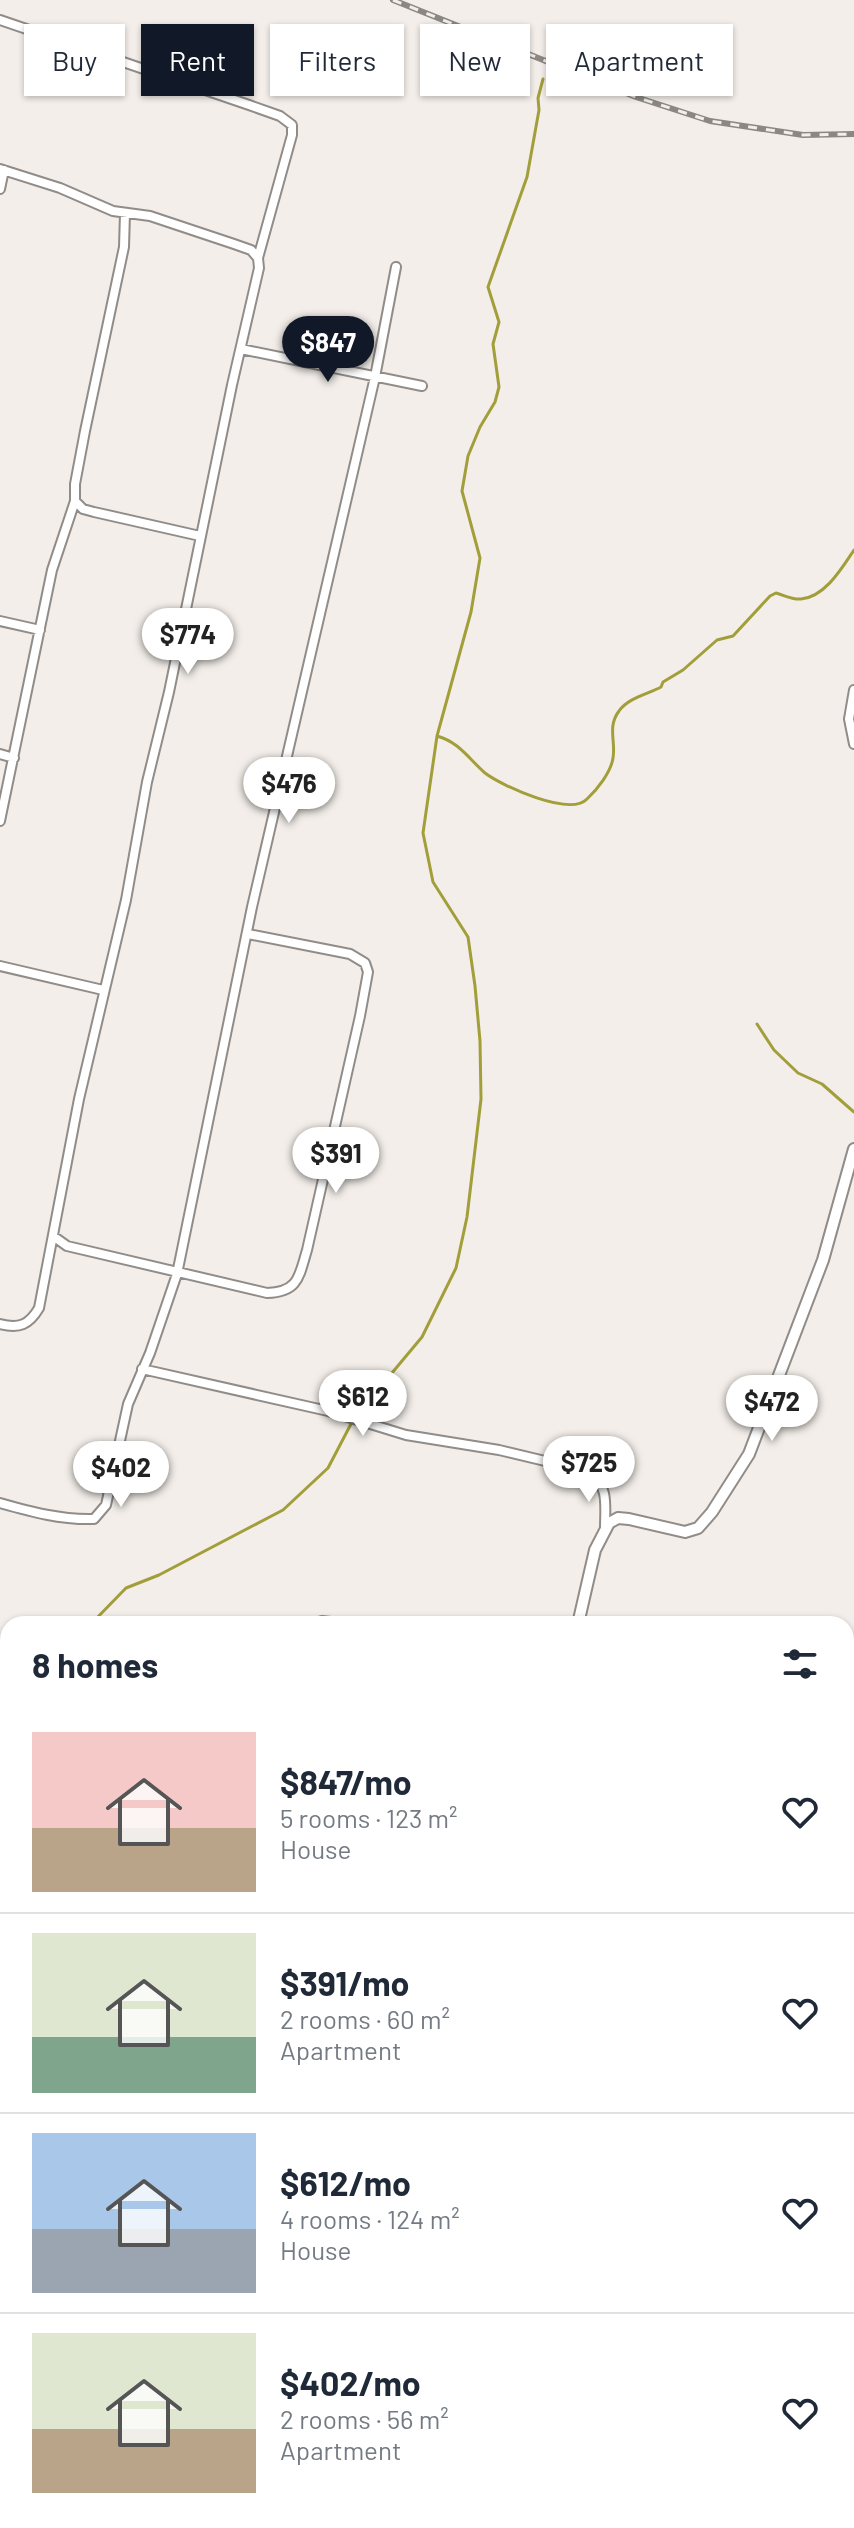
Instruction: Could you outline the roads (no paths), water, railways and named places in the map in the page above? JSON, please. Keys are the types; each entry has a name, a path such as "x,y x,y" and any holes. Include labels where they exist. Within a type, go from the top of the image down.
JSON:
{"street":[{"path":"0,20 280,116 292,125 292,135 258,258 259,268 147,782 126,900 79,1099 39,1308 32,1319 22,1326 0,1324"},
{"path":"0,189 2,170 60,188 113,211 150,216 220,239 251,250 258,258"},
{"path":"0,821 52,570 75,501 75,484 87,418 124,247 125,213"},
{"path":"0,1503 57,1517 94,1519 102,1514 109,1494 128,1404 150,1353 177,1274 248,934 375,377 396,267"},
{"path":"241,349 422,386"},
{"path":"75,501 83,509 200,536"},
{"path":"0,621 40,630"},
{"path":"854,690 854,744"},
{"path":"0,754 14,758"},
{"path":"53,1236 67,1246 267,1293 283,1293 294,1286 307,1250 368,972 359,957 248,934"},
{"path":"0,966 103,990"},
{"path":"605,1528 618,1518 685,1532 698,1528 712,1512 755,1441 769,1397 802,1321 823,1260 854,1149"},
{"path":"142,1369 328,1411 391,1432 499,1450 591,1472 600,1481 605,1493 605,1528 595,1550 580,1616"}],"waterway":[{"path":"356,1416 422,1337 456,1268 467,1217 481,1099 475,986 468,937 433,882 423,833 437,736 471,612 480,558 462,491 468,456 495,402 499,387 493,344 499,322 488,287 527,177 543,79"},
{"path":"437,736 458,747 485,773 506,785 536,798 578,804 595,791 610,769 614,752 613,723 623,707 661,687 663,682 683,670 717,640 733,636 770,596 776,593 801,599 818,593 854,550"},
{"path":"757,1024 774,1050 798,1073 822,1084 854,1112"},
{"path":"99,1616 126,1588 159,1575 283,1510 328,1468 352,1422"}],"railway":[{"path":"393,0 636,97 710,121 803,135 854,134"}]}
